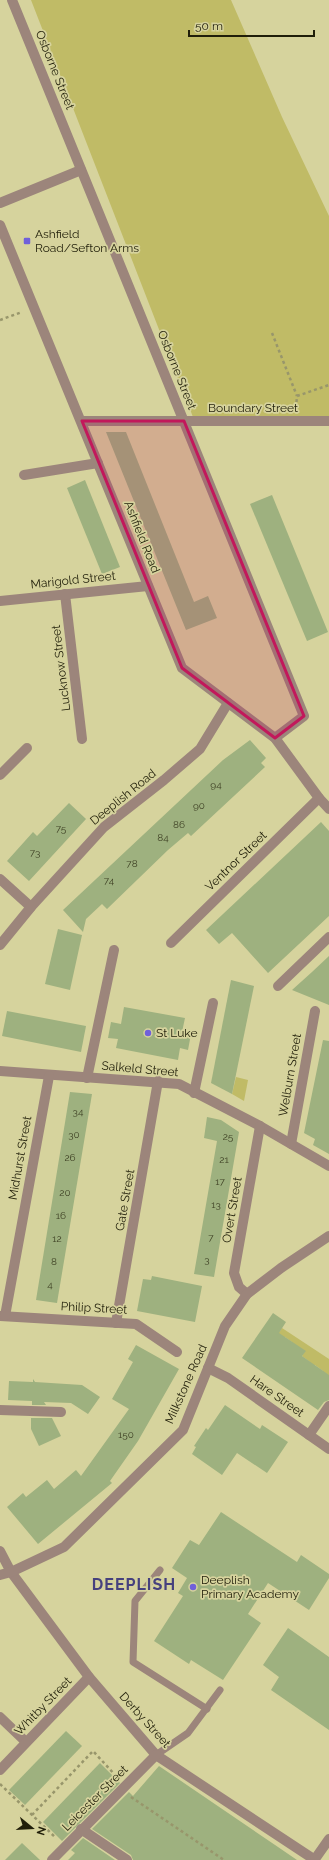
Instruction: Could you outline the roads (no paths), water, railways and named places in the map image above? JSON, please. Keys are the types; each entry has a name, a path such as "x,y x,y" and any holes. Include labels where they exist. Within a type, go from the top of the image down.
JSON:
{"street":[{"name":"Osborne Street","path":"12,0 304,716 275,738"},
{"path":"0,203 81,170"},
{"name":"Ashfield Road","path":"0,225 82,421 182,668 275,738 319,798 329,809"},
{"name":"Boundary Street","path":"82,421 329,421"},
{"path":"24,475 98,463"},
{"name":"Marigold Street","path":"0,601 148,586"},
{"name":"Lucknow Street","path":"65,594 82,739"},
{"name":"Deeplish Road","path":"0,945 31,906 104,827 164,780 200,749 228,703"},
{"path":"0,775 27,748"},
{"name":"Ventnor Street","path":"170,943 319,798"},
{"path":"0,879 31,906"},
{"path":"278,986 329,937"},
{"path":"88,1078 114,950"},
{"path":"194,1093 213,1003"},
{"name":"Welburn Street","path":"291,1144 315,1011"},
{"name":"Salkeld Street","path":"0,1072 49,1076 158,1081 179,1084 260,1126 329,1166"},
{"name":"Midhurst Street","path":"3,1316 49,1076"},
{"name":"Gate Street","path":"116,1323 158,1081"},
{"name":"Overt Street","path":"247,1294 239,1287 234,1273 260,1126"},
{"name":"Milkstone Road","path":"0,1575 11,1572 64,1547 183,1430 225,1326 247,1294 281,1268 329,1236"},
{"name":"Philip Street","path":"3,1316 136,1324 177,1352"},
{"name":"Hare Street","path":"208,1368 228,1378 329,1449"},
{"path":"309,1435 329,1406"},
{"path":"0,1410 61,1412"},
{"path":"0,1551 11,1572"},
{"name":"Derby Street","path":"11,1572 89,1677 156,1755 315,1860"},
{"name":"Whitby Street","path":"0,1770 89,1677"},
{"path":"0,1716 26,1742"},
{"name":"Leicester Street","path":"52,1860 64,1846 156,1755"},
{"path":"81,1829 127,1860"},
{"path":"315,1860 329,1839"}],"lane":[{"path":"160,1570 136,1601 133,1662 207,1709"},
{"path":"156,1755 188,1733 220,1690"}],"place":[{"name":"Ashfield Road/Sefton Arms","path":"27,241"},
{"name":"St Luke","path":"148,1033"},
{"name":"Deeplish Primary Academy","path":"193,1587"}],"district":[{"name":"DEEPLISH","path":"134,1584"}]}
